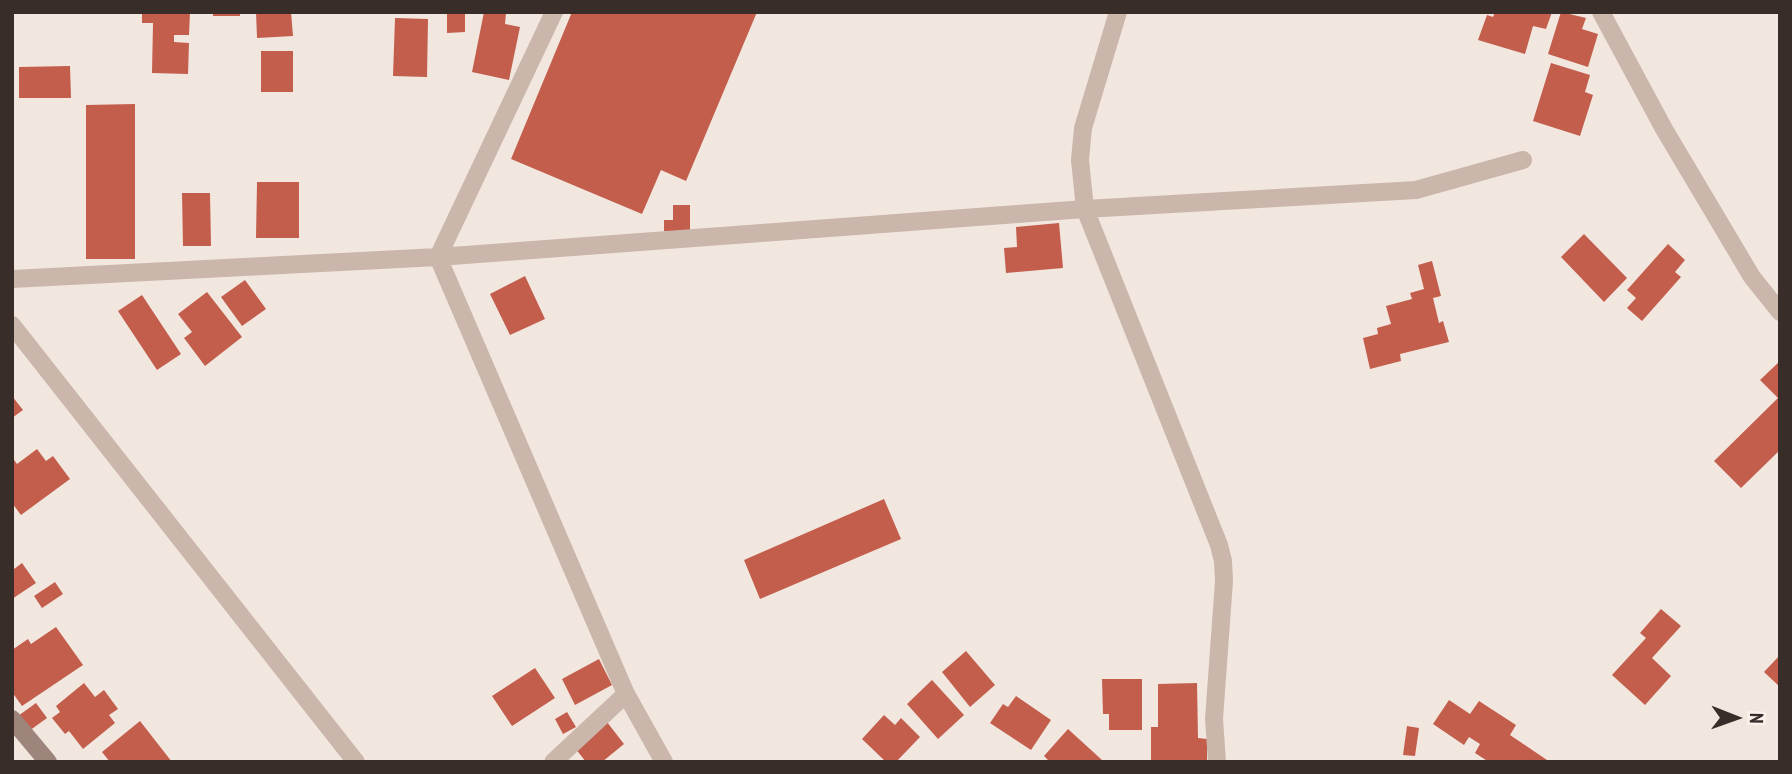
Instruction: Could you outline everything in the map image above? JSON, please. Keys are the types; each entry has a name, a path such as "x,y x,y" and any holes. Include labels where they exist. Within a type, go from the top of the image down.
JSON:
{"main road":[{"path":"12,719 48,762"}],"street":[{"path":"554,12 438,257 626,694 664,762"},
{"path":"1118,12 1083,128 1080,160 1085,209 1214,532 1223,561 1224,581 1214,719 1217,762"},
{"path":"1601,12 1664,129 1752,277 1780,313"},
{"path":"12,279 438,257 1085,209 1416,190 1523,160"},
{"path":"12,325 356,762"},
{"path":"552,762 626,694"}],"building":[{"path":"142,12 190,12 189,35 174,35 174,42 189,43 188,74 152,73 153,23 142,23"},
{"path":"213,12 240,12 240,16 213,16"},
{"path":"256,12 291,12 293,36 257,38"},
{"path":"447,12 465,12 465,32 447,33"},
{"path":"484,12 506,13 505,24 520,27 509,80 472,72"},
{"path":"572,12 757,12 686,181 661,170 642,214 511,159"},
{"path":"1495,12 1552,12 1546,29 1533,26 1525,54 1478,40 1487,15 1493,17"},
{"path":"1561,12 1586,18 1582,29 1598,34 1588,67 1548,54"},
{"path":"395,18 428,19 427,77 393,76"},
{"path":"261,51 293,51 293,92 261,92"},
{"path":"1551,63 1590,75 1585,92 1593,95 1580,136 1533,121"},
{"path":"70,66 71,98 19,98 19,67"},
{"path":"135,104 135,259 86,259 86,105"},
{"path":"257,182 299,182 299,238 256,238"},
{"path":"182,193 210,193 211,246 183,246"},
{"path":"673,205 690,205 690,231 664,231 664,220 673,220"},
{"path":"1059,223 1063,268 1006,273 1004,248 1017,247 1016,227"},
{"path":"1584,234 1627,278 1604,302 1561,257"},
{"path":"1668,244 1685,260 1675,272 1681,277 1642,321 1627,308 1636,298 1627,290"},
{"path":"1432,261 1441,296 1433,298 1439,323 1443,321 1449,342 1400,354 1401,361 1370,369 1363,338 1378,334 1377,328 1391,324 1386,306 1412,299 1410,293 1424,289 1418,265"},
{"path":"525,276 545,319 510,335 490,294"},
{"path":"245,280 266,309 242,326 221,297"},
{"path":"207,292 242,337 205,366 184,338 192,332 178,314"},
{"path":"142,295 181,354 157,370 118,311"},
{"path":"1780,361 1780,450 1741,488 1714,461 1778,398 1760,380"},
{"path":"12,396 23,410 12,418"},
{"path":"37,449 46,461 53,456 70,479 21,515 12,503 12,457 17,464"},
{"path":"884,499 901,539 760,599 744,560"},
{"path":"22,563 36,583 12,599 12,566 14,569"},
{"path":"55,582 63,594 42,608 34,596"},
{"path":"1661,609 1681,626 1652,658 1671,676 1645,705 1612,675 1646,638 1640,633"},
{"path":"56,627 83,665 22,706 12,692 12,650 28,639 31,644"},
{"path":"966,651 995,685 970,707 942,672"},
{"path":"1780,655 1780,687 1764,672"},
{"path":"599,659 612,685 575,705 562,679"},
{"path":"535,668 555,698 512,726 492,696"},
{"path":"1102,679 1142,679 1142,730 1109,730 1109,714 1103,714"},
{"path":"932,680 964,715 938,739 907,704"},
{"path":"84,683 95,697 104,690 118,709 109,715 115,723 83,749 69,731 65,734 52,718 60,712 56,706"},
{"path":"1197,683 1198,738 1207,739 1207,762 1151,762 1151,727 1158,727 1158,684"},
{"path":"1016,696 1051,720 1031,750 990,723 1003,704 1008,707"},
{"path":"1449,700 1470,714 1479,701 1516,725 1510,735 1550,762 1489,762 1475,753 1480,744 1469,737 1464,745 1433,724"},
{"path":"36,703 47,718 29,731 18,716"},
{"path":"567,712 576,727 563,734 555,719"},
{"path":"884,715 895,725 901,718 920,737 896,762 886,762 862,739"},
{"path":"140,721 172,762 110,762 102,752"},
{"path":"607,722 624,744 602,762 586,762 575,748"},
{"path":"1407,726 1419,728 1415,756 1403,755"},
{"path":"1068,729 1102,760 1101,762 1050,762 1044,756"}]}
